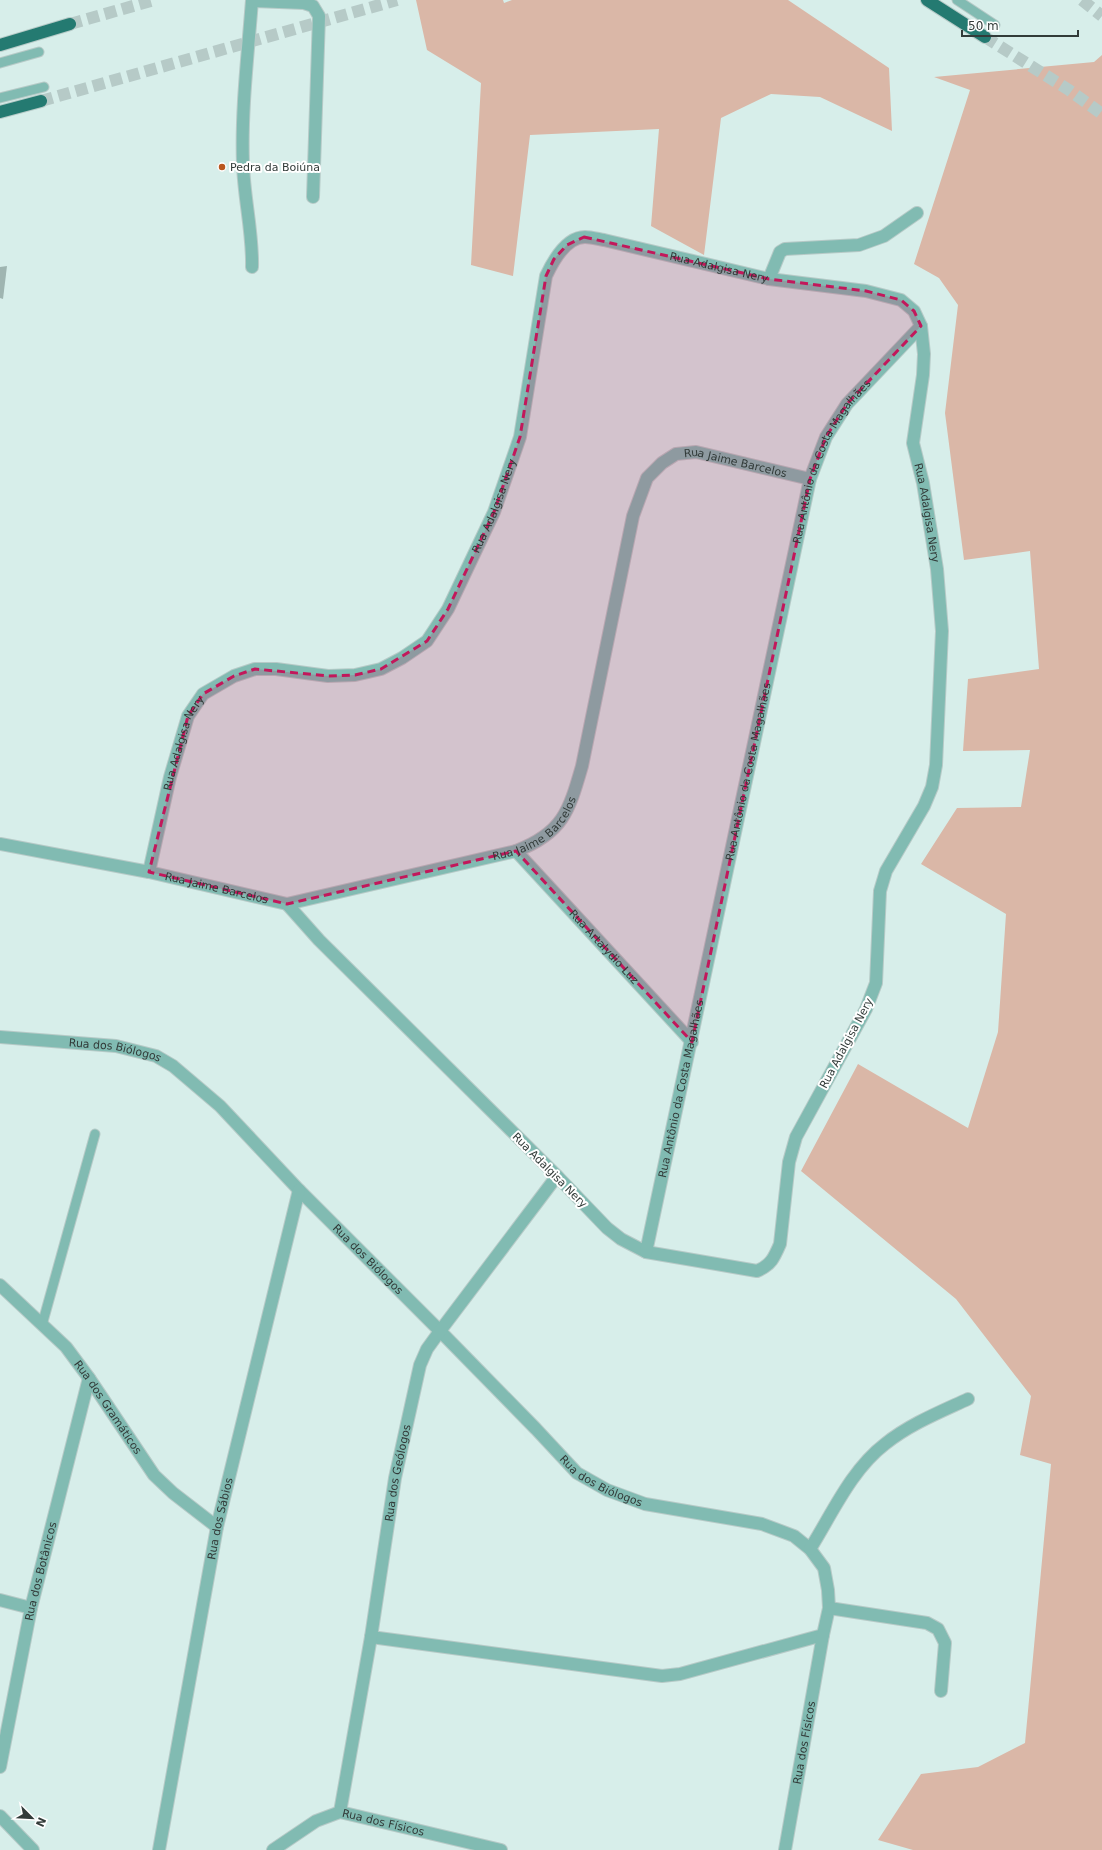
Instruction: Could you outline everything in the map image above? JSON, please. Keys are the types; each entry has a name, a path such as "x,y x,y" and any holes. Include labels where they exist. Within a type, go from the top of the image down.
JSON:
{"highway":[{"path":"926,0 985,37"},
{"path":"0,45 70,24"},
{"path":"0,112 41,101"}],"street":[{"path":"252,267 253,247 243,165 243,121 252,0 304,3 313,6 319,16 313,197"},
{"path":"768,279 780,252 785,250 859,245 884,236 917,213"},
{"name":"Rua Adalgisa Nery","path":"148,872 170,777 188,716 203,694 234,676 255,669 276,669 328,676 355,675 381,669 402,658 427,641 448,609 494,512 520,437 546,276 554,259 567,245 584,237 604,240 768,279 866,291 901,300 914,311 921,326 924,354 923,375 913,443 923,483 937,569 942,631 936,765 932,787 924,806 886,871 880,891 876,983 866,1008 796,1137 789,1162 780,1244 767,1267 757,1271 646,1252 621,1239 607,1228 557,1176 319,940 287,904"},
{"name":"Rua Antônio da Costa Magalhães","path":"646,1252 692,1042 810,479 826,437 847,404 921,326"},
{"name":"Rua Jaime Barcelos","path":"0,844 148,872 287,904 516,851 534,844 553,831 570,806 582,766 633,516 647,478 662,463 676,454 696,452 810,479"},
{"name":"Rua Artalydio Luz","path":"516,851 692,1042"},
{"name":"Rua dos Biólogos","path":"0,1036 116,1046 156,1056 173,1066 220,1106 299,1190 536,1428 577,1474 607,1490 645,1504 762,1524 794,1536 810,1550 824,1568 828,1590 829,1608 823,1635"},
{"name":"Rua dos Geólogos","path":"340,1812 371,1636 395,1478 416,1380 422,1360 440,1331 557,1176"},
{"name":"Rua dos Sábios","path":"159,1850 217,1527 299,1190"},
{"name":"Rua dos Gramáticos","path":"0,1285 66,1347 90,1378 154,1475 173,1493 217,1527"},
{"name":"Rua dos Botânicos","path":"0,1767 31,1608 90,1378"},
{"path":"810,1550 858,1472 885,1444 912,1426 968,1399"},
{"path":"0,1600 31,1608"},
{"path":"829,1608 927,1623 938,1629 945,1643 941,1691"},
{"path":"371,1636 662,1676 680,1674 823,1635"},
{"name":"Rua dos Físicos","path":"785,1850 823,1635"},
{"name":"Rua dos Físicos","path":"273,1850 316,1821 340,1812 463,1846 501,1850"},
{"path":"0,1816 33,1850"}],"lane":[{"path":"957,0 995,24"},
{"path":"0,63 39,52"},
{"path":"0,98 44,87"},
{"path":"42,1325 95,1134"}],"highlighted area":[{"path":"584,237 769,279 866,291 901,300 914,311 921,326 847,404 826,437 810,479 692,1042 516,851 287,904 149,872 188,716 203,694 234,676 255,669 328,676 355,675 381,669 427,641 448,609 494,512 520,437 546,276 554,259 567,245"}],"shaded area":[{"path":"416,0 503,0 504,3 512,0 788,0 889,68 892,131 820,97 771,94 721,118 704,255 651,226 659,129 530,135 513,276 471,265 481,83 427,50"},
{"path":"1102,55 1102,1850 913,1850 878,1840 921,1774 978,1767 1025,1743 1051,1464 1020,1455 1031,1396 956,1299 801,1171 858,1064 968,1128 998,1032 1006,914 921,864 957,808 1021,807 1030,750 963,751 968,679 1039,669 1030,551 964,560 945,413 958,305 939,278 914,264 970,90 934,77 1094,62"}],"building":[{"path":"7,266 3,299 0,298 0,267"}],"tunnel":[{"path":"70,24 154,0"},
{"path":"41,101 397,0"},
{"path":"1082,0 1102,16"},
{"path":"985,37 1069,90 1102,114"}],"place":[{"name":"Pedra da Boiúna","path":"222,167"}]}
